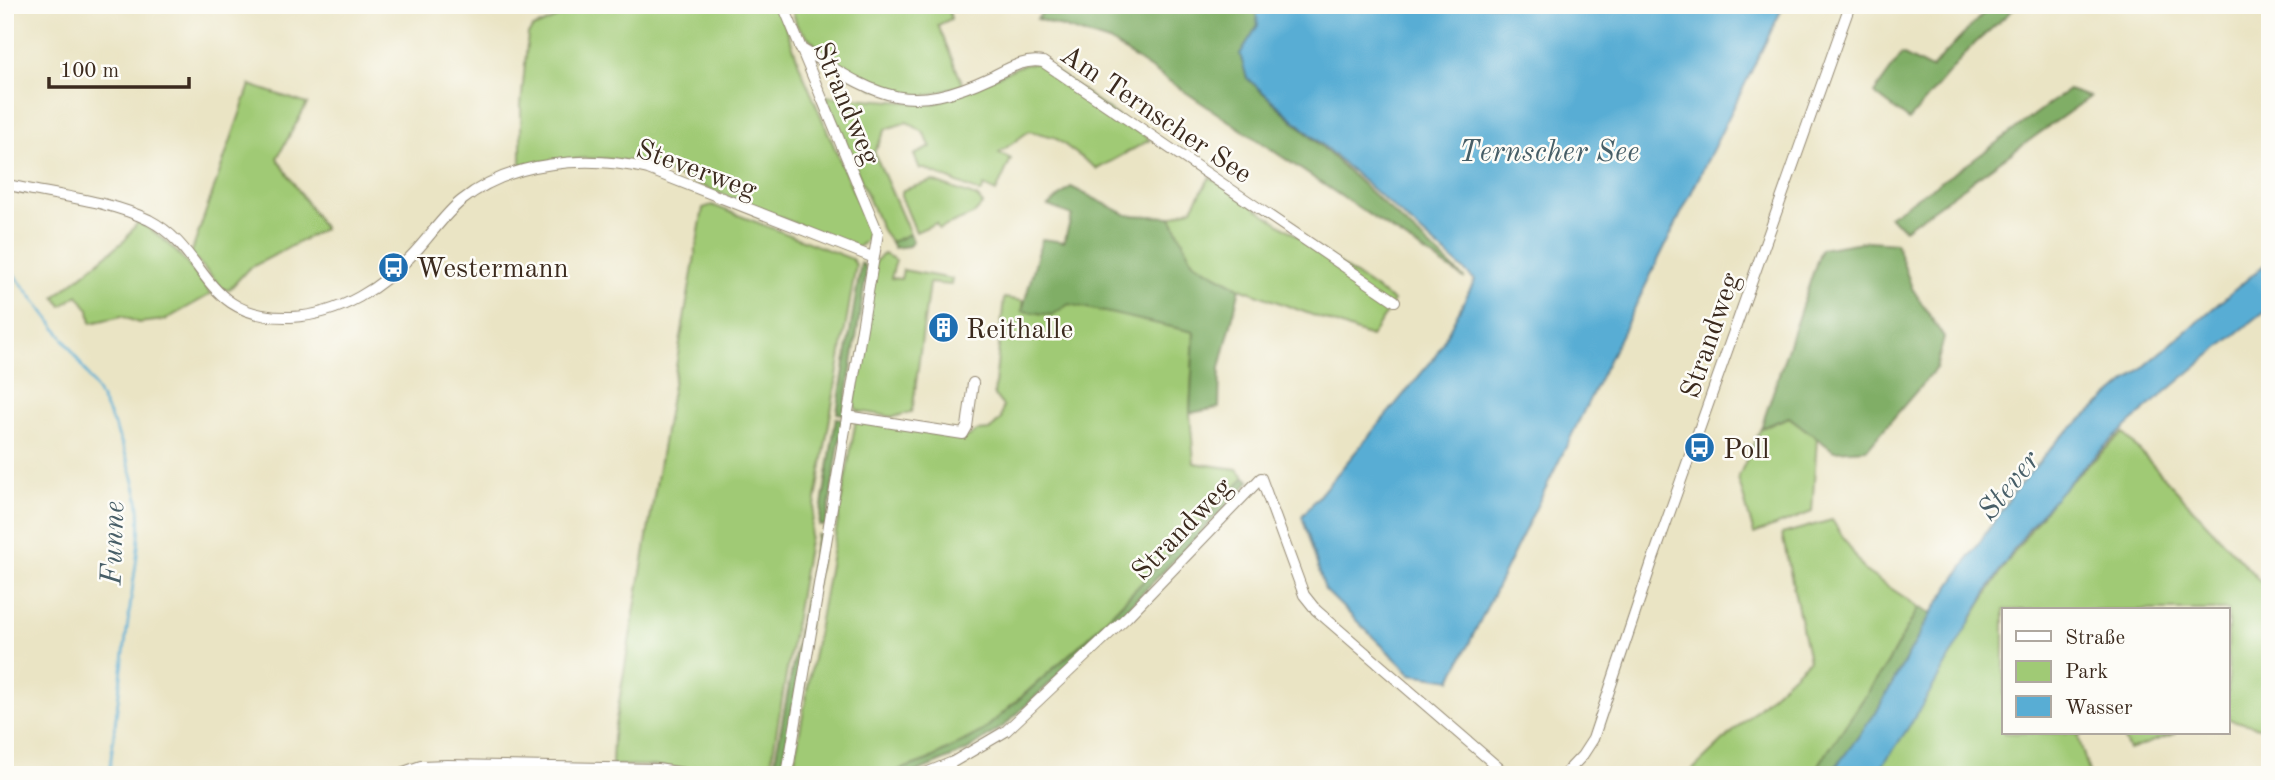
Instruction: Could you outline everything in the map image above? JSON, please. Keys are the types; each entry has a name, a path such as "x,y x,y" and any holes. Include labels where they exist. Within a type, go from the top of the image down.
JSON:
{"street":[{"name":"Strandweg","path":"783,5 878,233 787,775"},
{"name":"Strandweg","path":"1564,775 1593,739 1652,562 1850,5"},
{"name":"Am Ternscher See","path":"800,48 870,90 921,100 957,93 1021,63 1042,62 1395,301"},
{"name":"Steverweg","path":"5,184 146,219 171,235 210,287 225,299 274,317 312,314 355,300 396,272 470,195 511,173 562,164 613,163 648,169 872,257"},
{"path":"847,416 962,434 967,427 973,383"},
{"name":"Strandweg","path":"921,775 953,762 1015,723 1127,617 1261,478 1304,595 1316,610 1507,775"},
{"name":"Strandweg","path":"1577,775 1582,756"},
{"path":"395,775 421,766 447,765 657,769 699,775"}],"green space":[{"path":"587,5 778,5 802,72 867,223 866,241 856,248 647,164 615,159 584,159 521,165 521,105 528,34 533,28"},
{"path":"791,5 948,5 951,19 938,25 963,85 926,96 875,89 831,60 797,26"},
{"path":"1048,5 1259,5 1256,8 1258,25 1240,54 1247,78 1465,279 1112,43 1037,19"},
{"path":"1991,5 2018,5 1971,47 1909,120 1874,93 1902,54 1931,69"},
{"path":"1043,62 1150,140 1097,169 1054,137 1029,131 999,153 1011,159 996,192 984,186 981,193 920,169 914,155 931,147 923,132 907,122 886,129 874,152 910,234 891,242 882,230 825,96 934,104 1022,65"},
{"path":"250,85 307,104 277,158 324,229 248,269 229,290 223,289 191,254"},
{"path":"2068,90 2090,97 1905,229 1889,216 1972,161"},
{"path":"1210,177 1394,301 1371,337 1240,288 1193,262 1171,217 1192,208"},
{"path":"932,181 977,197 983,204 973,215 939,229 936,223 916,232 901,196 903,190"},
{"path":"1071,187 1127,215 1171,217 1193,262 1240,288 1220,368 1219,408 1190,413 1194,332 1069,304 1052,315 1022,311 1042,239 1064,242 1072,215 1048,206"},
{"path":"712,205 852,259 856,265 770,770 747,774 612,765 613,737 703,208"},
{"path":"138,222 160,236 187,263 211,294 165,320 138,323 122,316 91,323 89,310 78,295 62,306 55,297 125,240"},
{"path":"910,234 913,241 909,246 894,248 891,242"},
{"path":"1868,241 1896,243 1912,288 1944,338 1936,368 1867,449 1834,451 1789,417 1761,428 1821,249"},
{"path":"884,254 896,260 891,278 901,279 903,270 952,279 951,285 929,283 913,406 911,412 894,417 858,411 854,405 875,261"},
{"path":"861,263 865,266 866,275 844,414 837,413"},
{"path":"1004,298 1023,301 1023,311 1052,315 1069,303 1194,332 1190,413 1194,463 1237,469 1245,477 1089,637 983,731 928,760 889,775 792,775 856,420 966,438 977,431 990,430 1001,419 1003,406 994,395"},
{"path":"1789,417 1817,438 1812,512 1754,534 1738,478 1761,428"},
{"path":"836,418 843,419 826,526 819,525"},
{"path":"2123,433 2270,592 2270,730 2230,720 2230,608 2002,608 2002,734 2083,734 2078,736 2090,775 1875,775 2006,564 2057,494"},
{"path":"1245,477 1250,481 1105,632 1005,725 968,750 909,775 885,775 928,760 983,731 1089,637"},
{"path":"1832,520 1865,571 1919,607 1887,664 1812,775 1687,775 1809,660 1782,534"},
{"path":"817,535 824,536 781,775 770,775 773,771"},
{"path":"1919,607 1931,614 1877,711 1830,775 1812,775 1887,664"},
{"path":"2121,734 2173,734 2129,750"}],"water":[{"name":"Ternscher See","path":"1259,5 1784,5 1451,680 1411,674 1325,590 1302,516 1435,357 1475,280 1247,78 1240,54 1258,25 1256,8"},
{"path":"2270,260 2270,307 2134,420 2058,494 2007,560 1922,706 1875,775 1830,775 1877,711 1931,614 2015,490 2059,439"}],"waterway":[{"name":"Funne","path":"5,264 67,343 102,400 128,461 137,494 140,520 138,547 109,775"}],"place":[{"name":"Westermann","path":"393,267"},
{"name":"Reithalle","path":"943,328"},
{"name":"Poll","path":"1700,448"}],"water label":[{"name":"Stever","path":"2008,485"}]}
